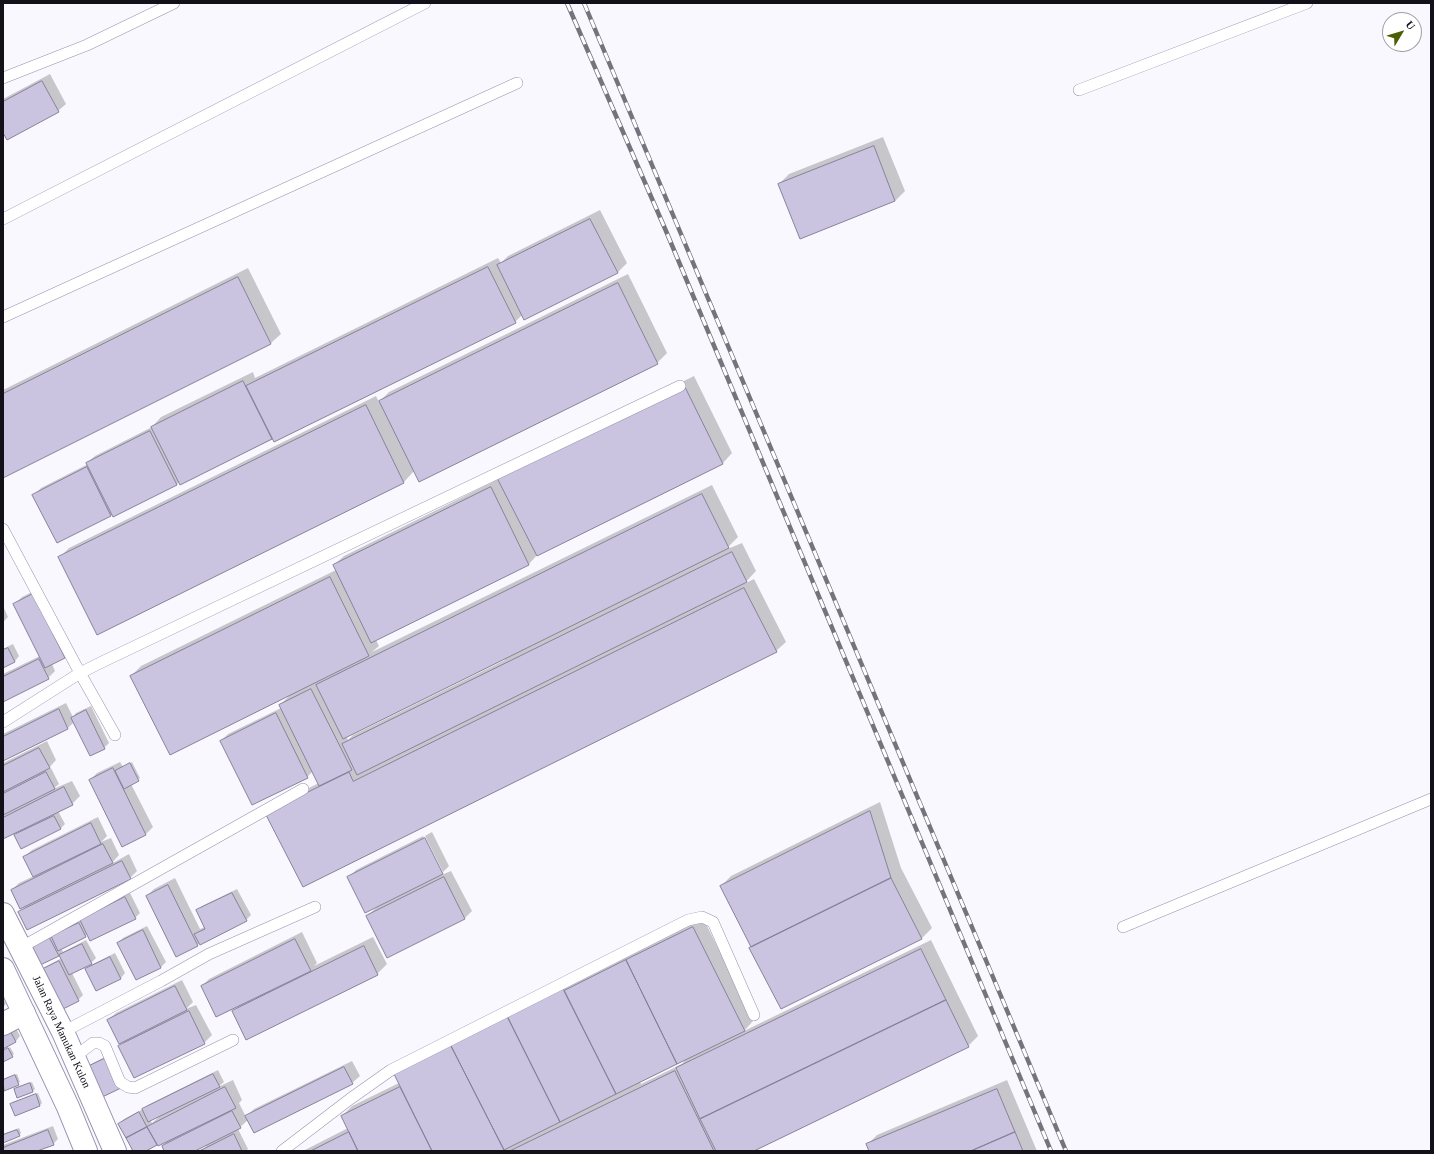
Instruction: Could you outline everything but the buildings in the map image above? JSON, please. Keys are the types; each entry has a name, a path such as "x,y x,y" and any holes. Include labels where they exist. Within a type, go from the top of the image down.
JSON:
{"main road":[{"name":"Jalan Raya Manukan Kulon","path":"3,914 63,1032 73,1058 115,1151"},
{"path":"3,969 68,1106 86,1151"},
{"path":"3,1024 24,1013"}],"lane":[{"path":"3,78 87,45 174,3"},
{"path":"3,219 425,3"},
{"path":"1079,90 1308,3"},
{"path":"3,317 517,82"},
{"path":"3,722 80,673 680,386"},
{"path":"3,529 115,735"},
{"path":"20,948 303,789"},
{"path":"1123,927 1431,799"},
{"path":"63,1032 209,954 314,907"},
{"path":"282,1151 391,1070 688,920 702,917 713,922 754,1015"},
{"path":"73,1058 93,1043 99,1043 105,1046 120,1082 128,1087 135,1088 233,1040"}],"railway":[{"path":"567,3 666,231 1051,1151"},
{"path":"584,3 1066,1151"}]}
